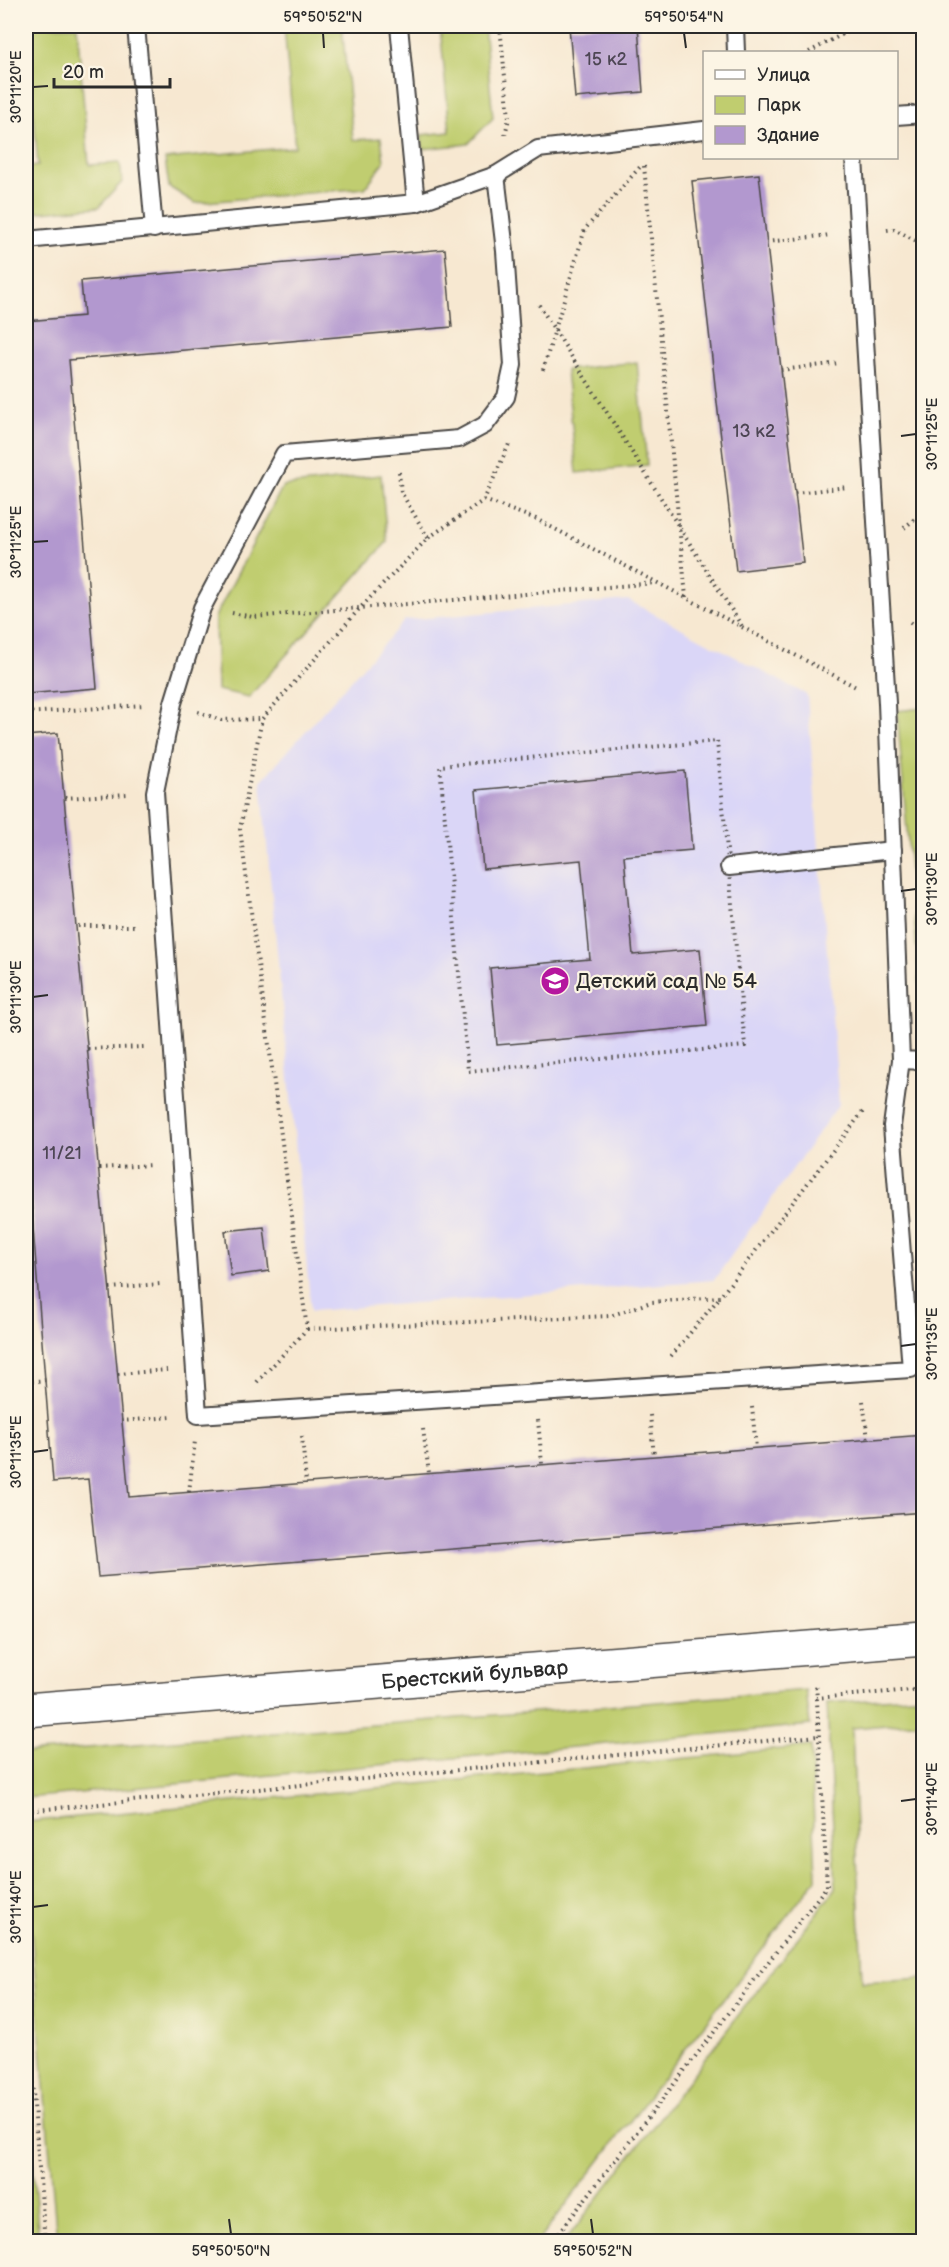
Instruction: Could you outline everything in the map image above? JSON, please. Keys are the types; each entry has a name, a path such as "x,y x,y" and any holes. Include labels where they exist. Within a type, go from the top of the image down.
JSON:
{"street":[{"name":"Брестский бульвар","path":"26,1710 924,1638"}],"lane":[{"path":"136,26 154,230"},
{"path":"399,26 416,202"},
{"path":"735,26 736,51"},
{"path":"898,116 924,114"},
{"path":"26,240 154,230 416,202 496,175 537,149 703,130"},
{"path":"496,175 513,365 506,397 485,425 459,439 284,454 202,608 173,703 155,792 198,1415 911,1369 892,1125 901,1060 887,703 854,159"},
{"path":"729,867 892,850"},
{"path":"901,1060 924,1061"}],"path":[{"path":"496,175 509,118 500,26"},
{"path":"811,51 858,26"},
{"path":"541,375 585,229 643,163 686,598"},
{"path":"766,242 894,229 924,244"},
{"path":"536,301 744,628"},
{"path":"781,370 866,360"},
{"path":"307,1329 240,830 262,719 361,607 428,537 484,500 513,436"},
{"path":"395,444 401,492 428,537"},
{"path":"795,493 874,484"},
{"path":"484,500 536,519 887,703"},
{"path":"202,608 253,617 657,582"},
{"path":"26,713 173,703 221,720 262,719"},
{"path":"717,741 729,867 745,1046 468,1071 440,766 717,741"},
{"path":"65,798 155,792"},
{"path":"78,926 163,926"},
{"path":"88,1049 173,1046"},
{"path":"654,1456 646,1386 720,1297 901,1060"},
{"path":"99,1168 180,1163"},
{"path":"110,1288 189,1282"},
{"path":"228,1413 307,1329 610,1316 651,1302 720,1297"},
{"path":"118,1374 194,1368"},
{"path":"860,1372 868,1439"},
{"path":"750,1379 756,1448"},
{"path":"26,1382 46,1380"},
{"path":"536,1393 542,1464"},
{"path":"419,1401 429,1473"},
{"path":"299,1409 306,1483"},
{"path":"122,1421 198,1415 189,1492"},
{"path":"552,2241 827,1886 816,1682"},
{"path":"816,1698 924,1689"},
{"path":"26,1811 818,1736"},
{"path":"26,2005 45,2241"}],"shaded area":[{"name":"Детский сад № 54","path":"628,600 807,695 839,1104 714,1280 311,1311 261,781 405,620"}],"green space":[{"path":"26,26 77,26 89,165 120,163 122,182 99,207 29,213 26,210 26,167 38,166"},
{"path":"284,26 342,26 353,140 381,138 384,162 365,188 195,203 169,187 165,159 295,147"},
{"path":"440,26 484,26 493,118 468,144 423,149 421,135 450,132"},
{"path":"637,362 647,465 577,473 566,370"},
{"path":"381,475 387,542 249,697 217,690 215,617 283,486"},
{"path":"924,708 923,993 920,987 897,711"},
{"path":"806,1690 810,1725 26,1798 26,1753"},
{"path":"923,1696 923,1722 852,1728 862,1982 923,1978 923,2241 565,2241 836,1888 827,1703"},
{"path":"811,1746 816,1879 538,2241 57,2241 26,1868 26,1822"},
{"path":"26,2085 39,2241 26,2241"}],"building":[{"path":"569,26 638,26 643,92 575,98"},
{"path":"759,174 803,563 736,571 692,181"},
{"path":"445,249 452,327 69,360 97,688 26,694 26,321 84,316 81,281"},
{"path":"58,733 129,1497 924,1435 924,1512 98,1577 88,1479 53,1482 26,1138 26,736"},
{"path":"685,771 692,850 624,856 633,955 700,949 707,1026 497,1045 490,968 590,959 581,860 483,869 476,790"},
{"path":"264,1227 269,1271 231,1276 225,1231"}],"place":[{"name":"Детский сад № 54","path":"555,981"}]}
